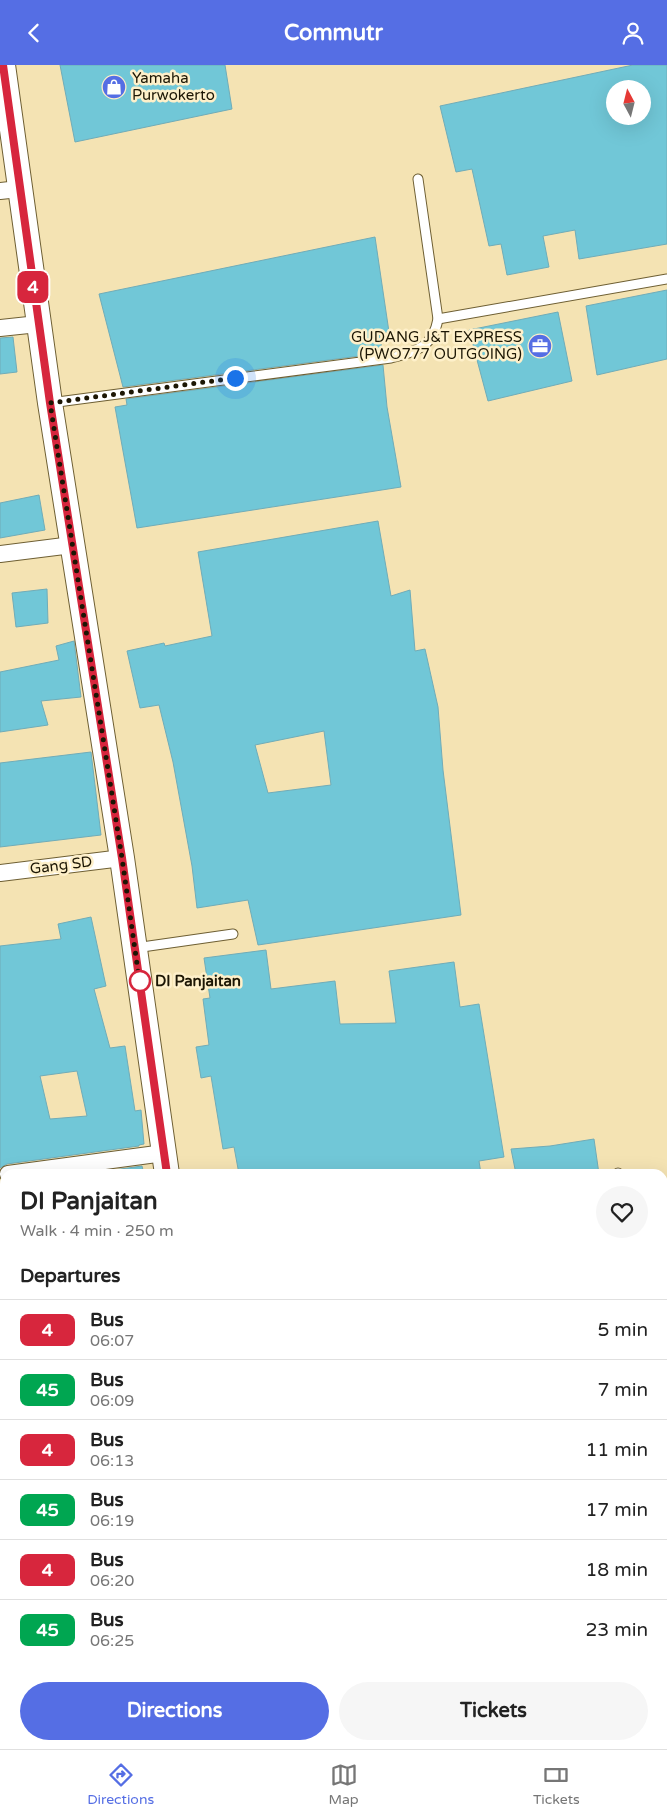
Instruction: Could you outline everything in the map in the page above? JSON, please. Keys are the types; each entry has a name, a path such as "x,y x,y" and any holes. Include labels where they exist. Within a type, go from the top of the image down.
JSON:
{"street":[{"path":"3,65 10,190 38,324 122,858 166,1163 79,1169"},
{"path":"0,328 38,324"},
{"path":"0,553 72,545"},
{"name":"Gang SD","path":"0,873 122,858"}],"lane":[{"path":"50,403 392,358 413,352 428,343 436,333 438,319 418,179"},
{"path":"438,319 667,279"},
{"path":"135,948 233,934"}],"building":[{"path":"60,65 225,65 232,109 75,142"},
{"path":"633,65 667,65 667,244 579,259 575,230 543,236 549,267 507,275 501,244 489,246 472,169 456,172 440,106"},
{"path":"375,237 389,332 380,334 382,353 123,387 99,294"},
{"path":"667,290 667,359 597,375 586,306"},
{"path":"558,312 572,381 488,401 469,330"},
{"path":"13,337 17,372 0,374 0,338"},
{"path":"383,365 387,407 401,487 137,528 115,407 127,405 126,399"},
{"path":"39,495 45,530 0,538 0,503"},
{"path":"378,521 391,596 410,590 415,651 425,649 438,707 443,770 461,915 258,945 248,900 197,908 192,866 173,762 159,705 140,708 127,651 164,643 165,646 212,636 198,552","holes":["324,731 331,785 268,793 255,745"]},
{"path":"47,589 48,623 16,627 12,593"},
{"path":"74,641 81,697 41,701 48,725 0,732 0,672 59,660 56,646"},
{"path":"91,752 101,835 0,847 0,763"},
{"path":"91,917 106,986 94,989 110,1048 125,1046 135,1111 141,1110 144,1144 7,1164 0,1168 0,946 61,939 58,924","holes":["77,1071 87,1116 50,1119 40,1076"]},
{"path":"266,950 271,989 335,981 340,1024 396,1023 389,971 454,962 460,1007 479,1004 504,1157 479,1161 480,1169 238,1169 234,1147 223,1149 211,1076 201,1078 196,1047 209,1045 203,999 210,998 204,958"},
{"path":"594,1139 598,1169 515,1169 511,1149 550,1146"},
{"path":"142,1166 143,1169 121,1169"}],"bus line":[{"name":"4","path":"3,65 50,403 122,858 166,1169"}],"place":[{"name":"Yamaha Purwokerto","path":"114,87"},
{"name":"GUDANG J&T EXPRESS (PWO777 OUTGOING)","path":"540,346"},
{"name":"DI Panjaitan","path":"140,981"}],"route":[{"path":"140,981 140,985 122,858 50,403 235,378"}]}
